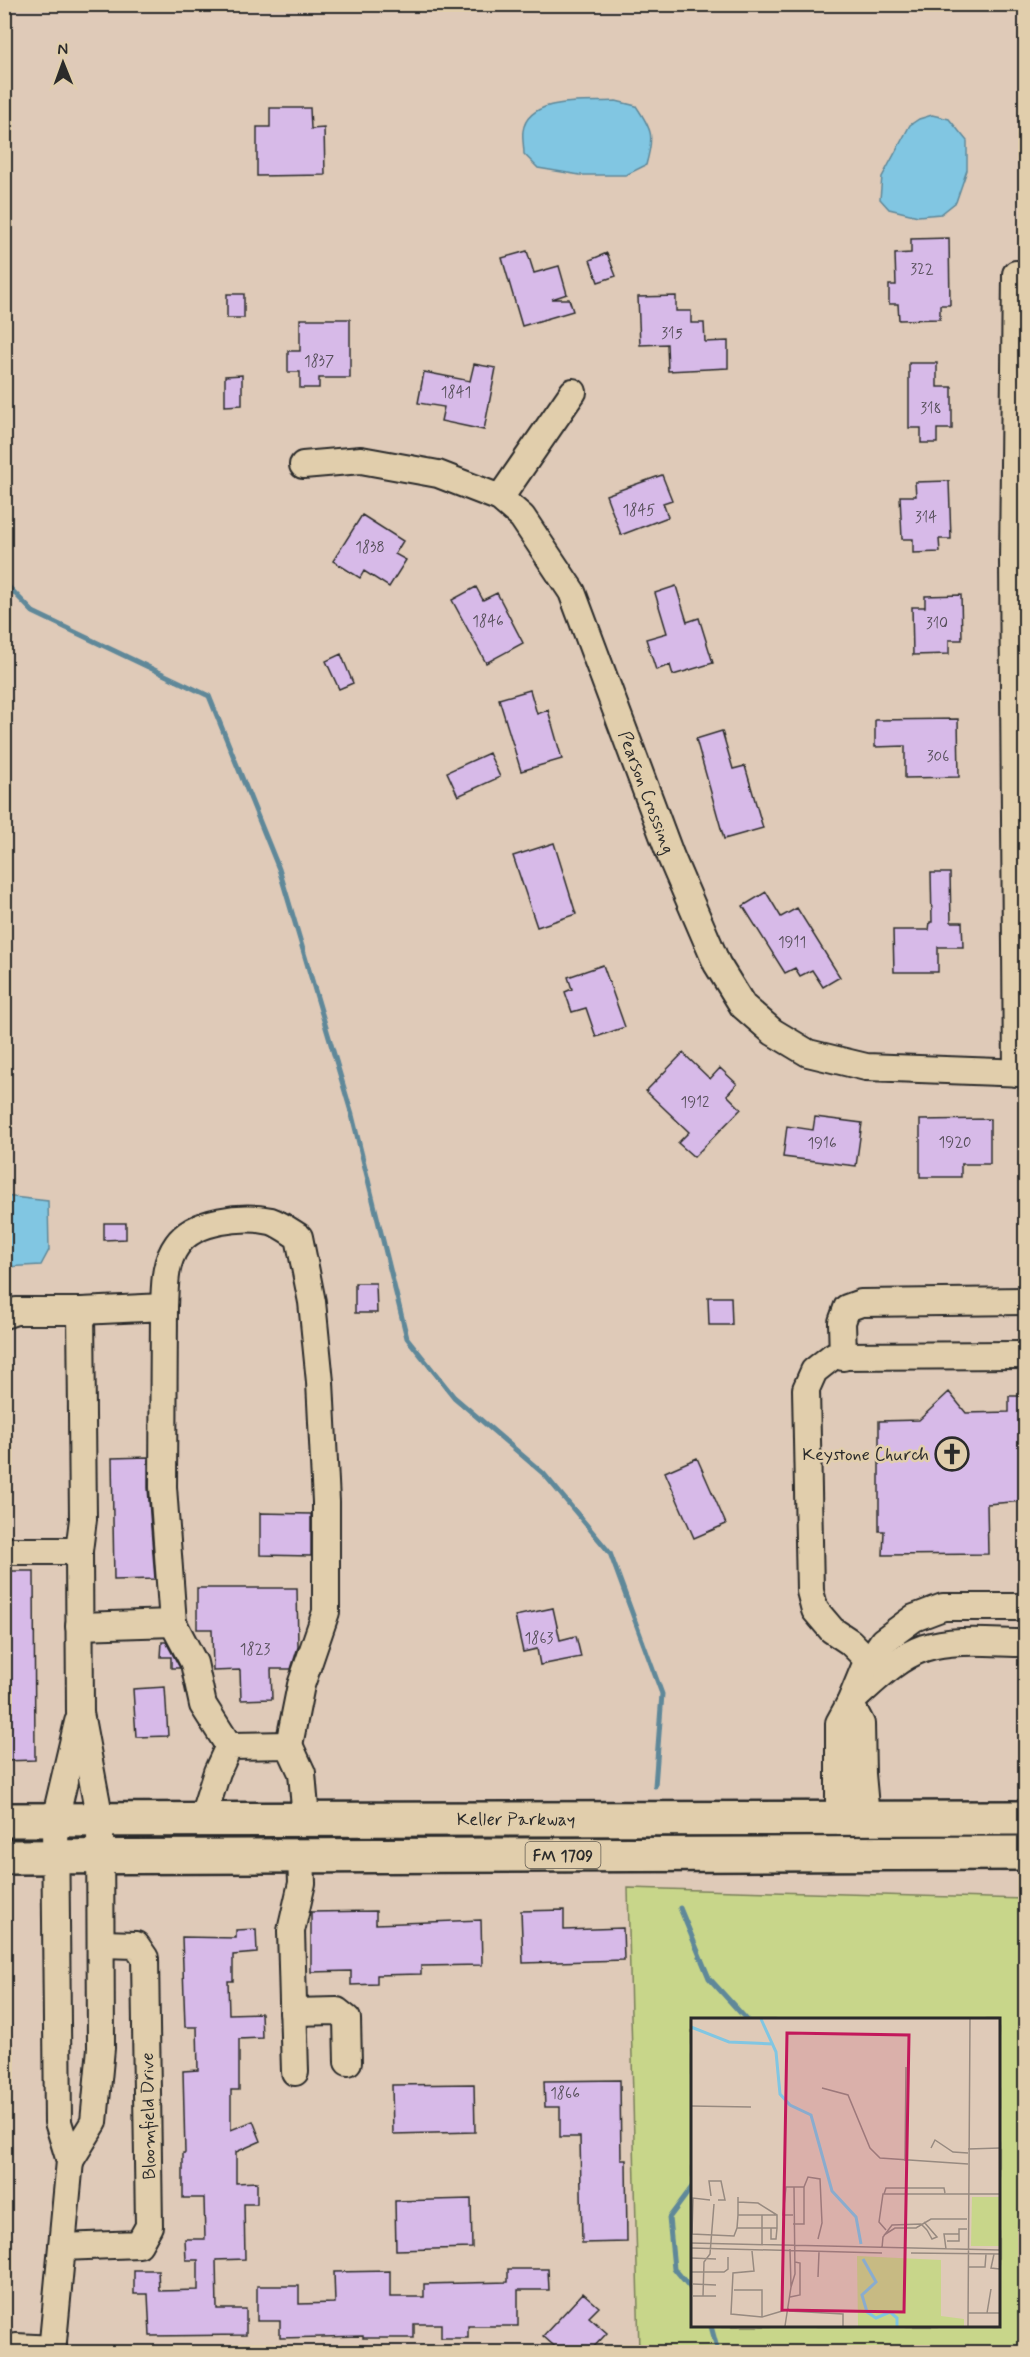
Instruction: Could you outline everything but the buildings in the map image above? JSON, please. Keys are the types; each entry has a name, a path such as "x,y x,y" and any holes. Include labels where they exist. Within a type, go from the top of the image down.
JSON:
{"main road":[{"path":"853,1818 854,1853"},
{"name":"Keller Parkway","path":"4,1820 1026,1818"},
{"name":"Keller Parkway","path":"4,1857 1026,1853"}],"street":[{"path":"1016,274 1013,573 1021,1073"},
{"path":"500,498 573,392"},
{"name":"Pearson Crossing","path":"303,465 361,460 438,474 500,498 527,524 572,592 671,857 717,964 743,1006 773,1032 808,1053 866,1067 1021,1073"},
{"path":"229,1746 203,1705 194,1663 173,1623 163,1487 164,1307 166,1269 177,1244 199,1226 236,1220 272,1222 299,1237 312,1302 320,1382 326,1502 326,1612 301,1685 289,1745 302,1773 306,1820"},
{"path":"843,1357 842,1322 847,1308 861,1303 1026,1301"},
{"path":"4,1315 16,1311 164,1307"},
{"path":"70,2161 94,2122 101,2048 100,1820 80,1713 79,1551 83,1519 81,1311"},
{"path":"869,1662 850,1642 832,1630 815,1610 810,1591 806,1389 814,1371 833,1356 1026,1354"},
{"path":"4,1551 79,1551"},
{"path":"853,1818 839,1723 869,1662 883,1641 914,1618 943,1607 1026,1607"},
{"path":"79,1626 173,1623"},
{"path":"850,1703 887,1668 923,1648 945,1643 1026,1642"},
{"path":"4,2350 16,2348 53,2351 70,2161 58,2122 55,1820 80,1713"},
{"path":"229,1746 289,1745"},
{"path":"202,1820 217,1772 229,1746"},
{"path":"295,2072 292,1918 302,1883 302,1856"},
{"name":"Bloomfield Drive","path":"62,2247 139,2244 149,2226 145,1958 136,1945 102,1944"},
{"path":"293,2012 337,2011 342,2014 347,2019 348,2062"}],"green space":[{"path":"628,1888 1025,1899 1025,2352 639,2352"}],"water":[{"path":"616,101 636,106 649,128 651,140 646,165 626,175 580,175 538,168 524,154 523,131 527,119 536,111 561,103"},
{"path":"932,115 949,119 967,141 967,170 956,202 941,214 918,216 889,209 880,199 882,177 910,125"},
{"path":"4,1196 48,1201 49,1250 41,1265 5,1267"}],"waterway":[{"path":"4,582 33,612 209,696 279,869 352,1115 407,1338 454,1397 544,1474 610,1553 662,1694 655,1786"},
{"path":"680,1908 709,1978 745,2018"},
{"path":"691,2188 669,2218 674,2268 691,2289"},
{"path":"711,2327 718,2352"}],"place":[{"name":"Keystone Church","path":"952,1454"}]}
